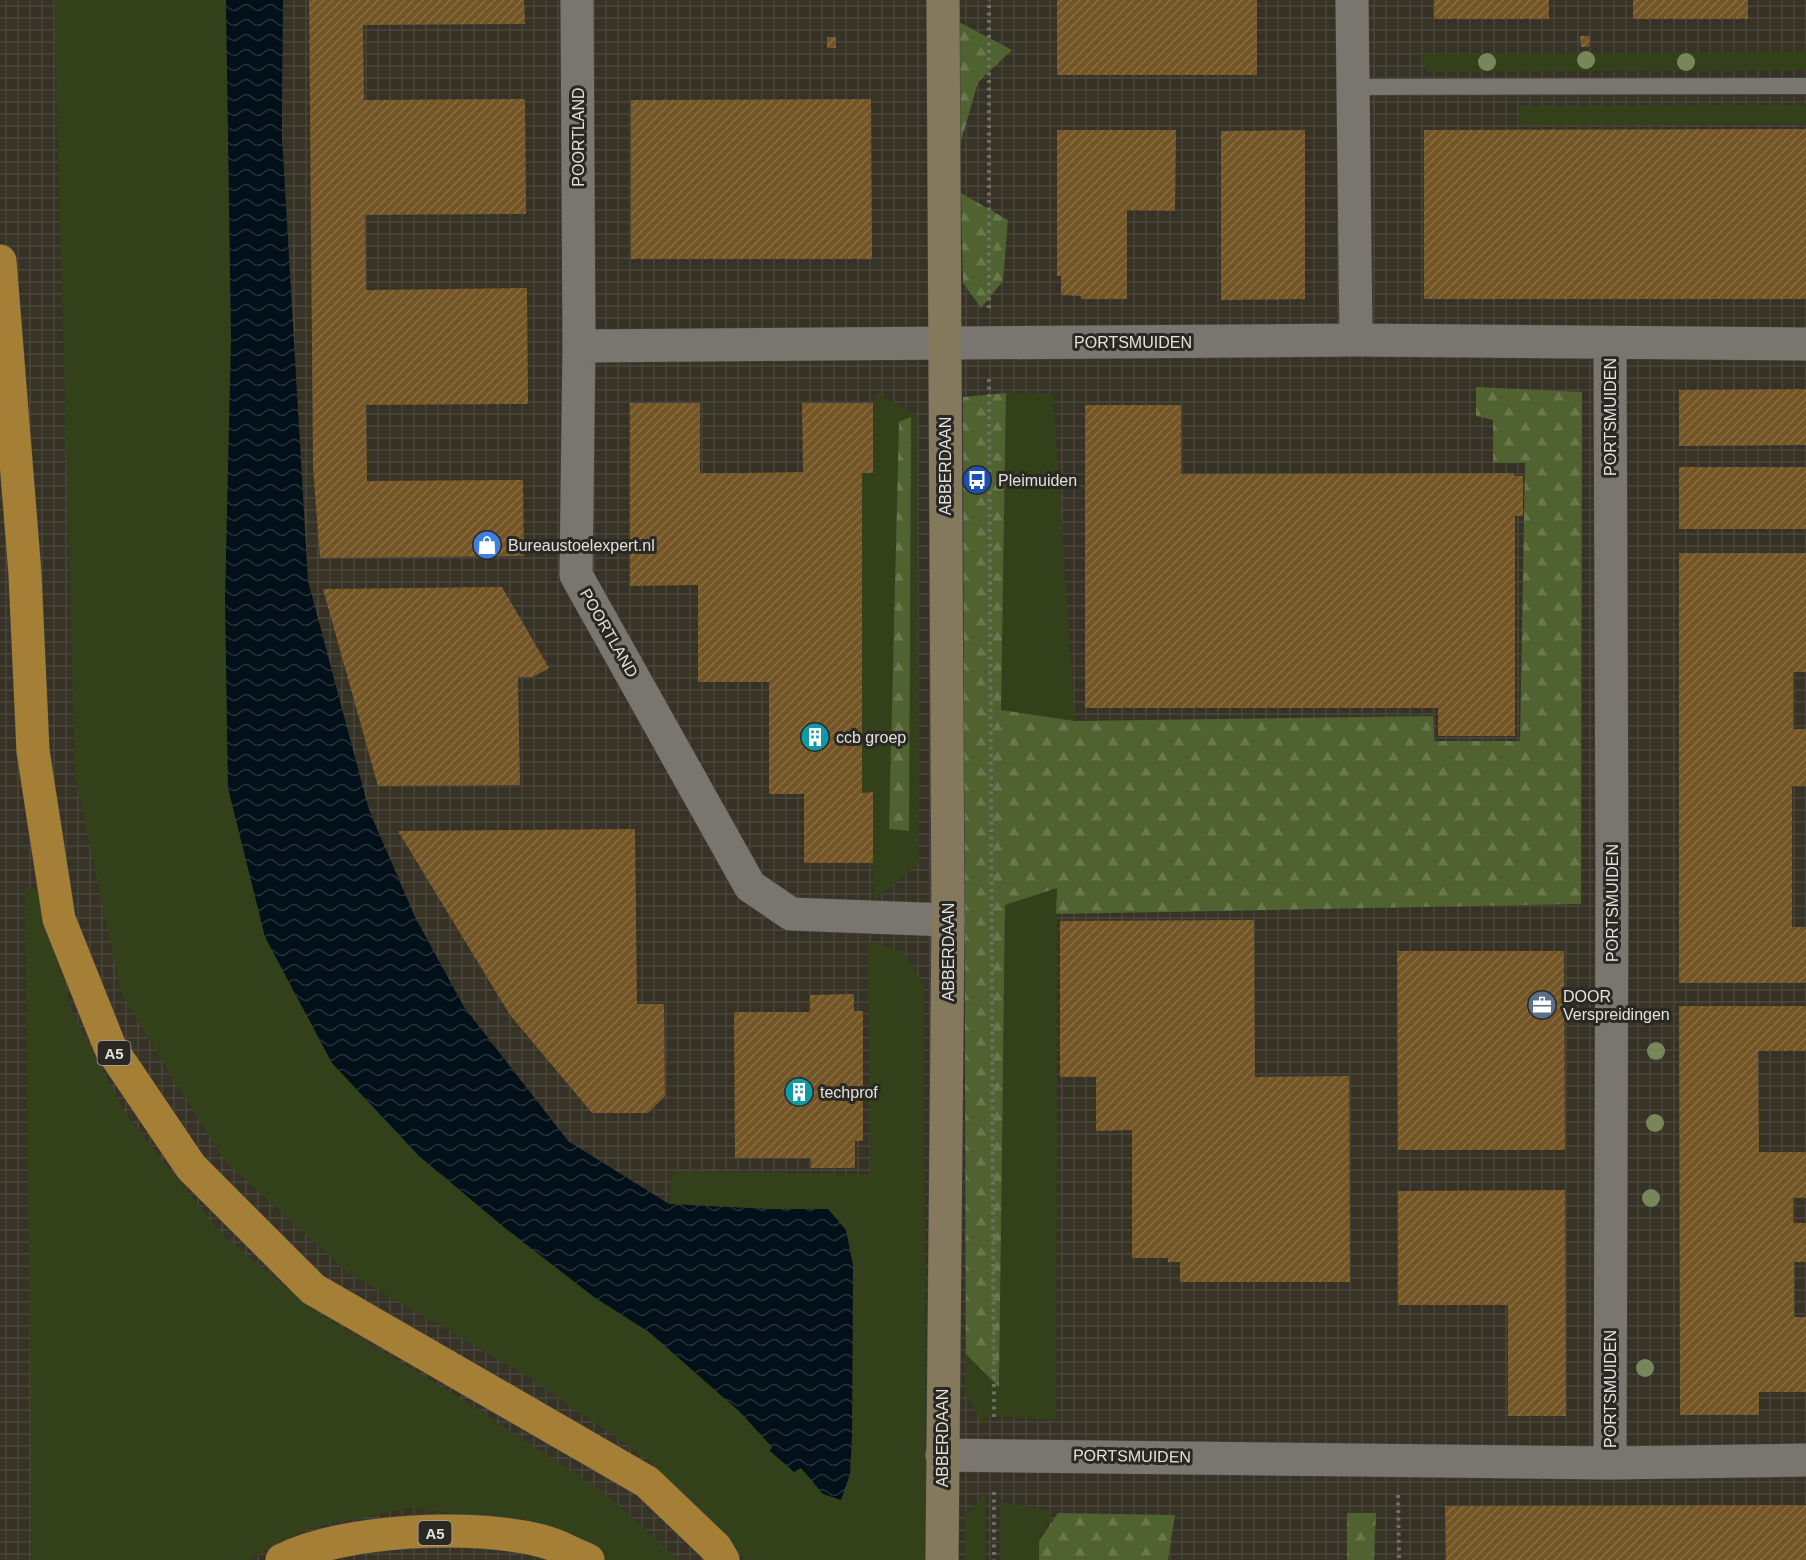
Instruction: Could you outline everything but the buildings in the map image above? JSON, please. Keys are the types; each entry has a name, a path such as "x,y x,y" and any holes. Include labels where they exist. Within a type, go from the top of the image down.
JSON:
{"highway":[{"name":"A5","path":"0,261 25,574 33,752 60,919 110,1047 191,1167 313,1289 646,1482 716,1548 723,1560"},
{"name":"A5","path":"282,1560 303,1549 368,1535 487,1531 543,1541 588,1560"}],"main road":[{"name":"ABBERDAAN","path":"942,1560 948,920 943,0"}],"street":[{"name":"POORTLAND","path":"577,0 579,346 576,575 750,886 790,914 948,920"},
{"path":"1352,0 1351,87 1356,340"},
{"name":"PORTSMUIDEN","path":"945,344 1356,340 1806,344"},
{"name":"PORTSMUIDEN","path":"1610,343 1612,871 1610,1463"},
{"path":"579,346 945,344"},
{"name":"PORTSMUIDEN","path":"942,1455 1610,1463 1806,1460"}],"lane":[{"path":"1351,87 1806,86"}],"path":[{"path":"989,0 988,343 994,1560"},
{"path":"1397,1459 1399,1560"}],"shaded area":[{"path":"0,0 1806,0 1806,1560 0,1560"}],"green space":[{"path":"54,0 226,0 231,338 332,1063 419,1156 505,1228 594,1297 649,1332 740,1412 772,1447 770,1451 801,1467 823,1494 852,1437 853,1265 846,1230 827,1209 767,1209 669,1204 673,1171 870,1174 868,941 902,951 924,986 926,1560 746,1560 652,1462 527,1376 347,1272 224,1160 122,996 75,777"},
{"path":"957,21 1012,50 978,82 960,145"},
{"path":"1806,51 1806,70 1427,72 1420,54"},
{"path":"1806,105 1806,124 1520,125 1520,106"},
{"path":"961,193 1008,220 1003,281 981,308 963,283"},
{"path":"1476,387 1582,392 1581,904 1056,914 1057,888 1005,905 999,1387 966,1354 963,397 1006,393 1001,710 1075,721 1433,716 1434,741 1520,741 1525,463 1493,463 1493,420 1476,416"},
{"path":"877,393 917,415 919,863 874,901 873,863 862,793 862,473"},
{"path":"1006,393 1053,394 1075,721 1001,710"},
{"path":"911,417 909,831 889,829 899,422"},
{"path":"25,887 36,889 73,1014 126,1115 223,1236 318,1313 468,1403 602,1491 679,1560 602,1560 495,1519 409,1508 309,1528 249,1560 32,1560"},
{"path":"1057,888 1056,1420 987,1416 984,1427 965,1394 966,1354 999,1386 1005,905"},
{"path":"986,1491 986,1560 965,1560 965,1516"},
{"path":"999,1501 1053,1512 1039,1541 1039,1560 1000,1560"},
{"path":"1058,1513 1175,1515 1168,1560 1039,1560 1039,1541"},
{"path":"1347,1513 1376,1513 1374,1560 1347,1560"}],"water":[{"path":"226,0 283,0 282,137 308,581 369,810 415,917 464,1007 568,1141 669,1204 767,1209 828,1209 846,1230 853,1265 852,1437 850,1474 841,1500 823,1494 801,1468 794,1472 770,1451 772,1447 740,1412 649,1332 594,1297 505,1228 419,1156 332,1063 265,937 228,788 225,600 231,338"}],"place":[{"name":"Pleimuiden","path":"977,480"},
{"name":"Bureaustoelexpert.nl","path":"487,545"},
{"name":"ccb groep","path":"815,737"},
{"name":"DOOR Verspreidingen","path":"1542,1005"},
{"name":"techprof","path":"799,1092"}]}
